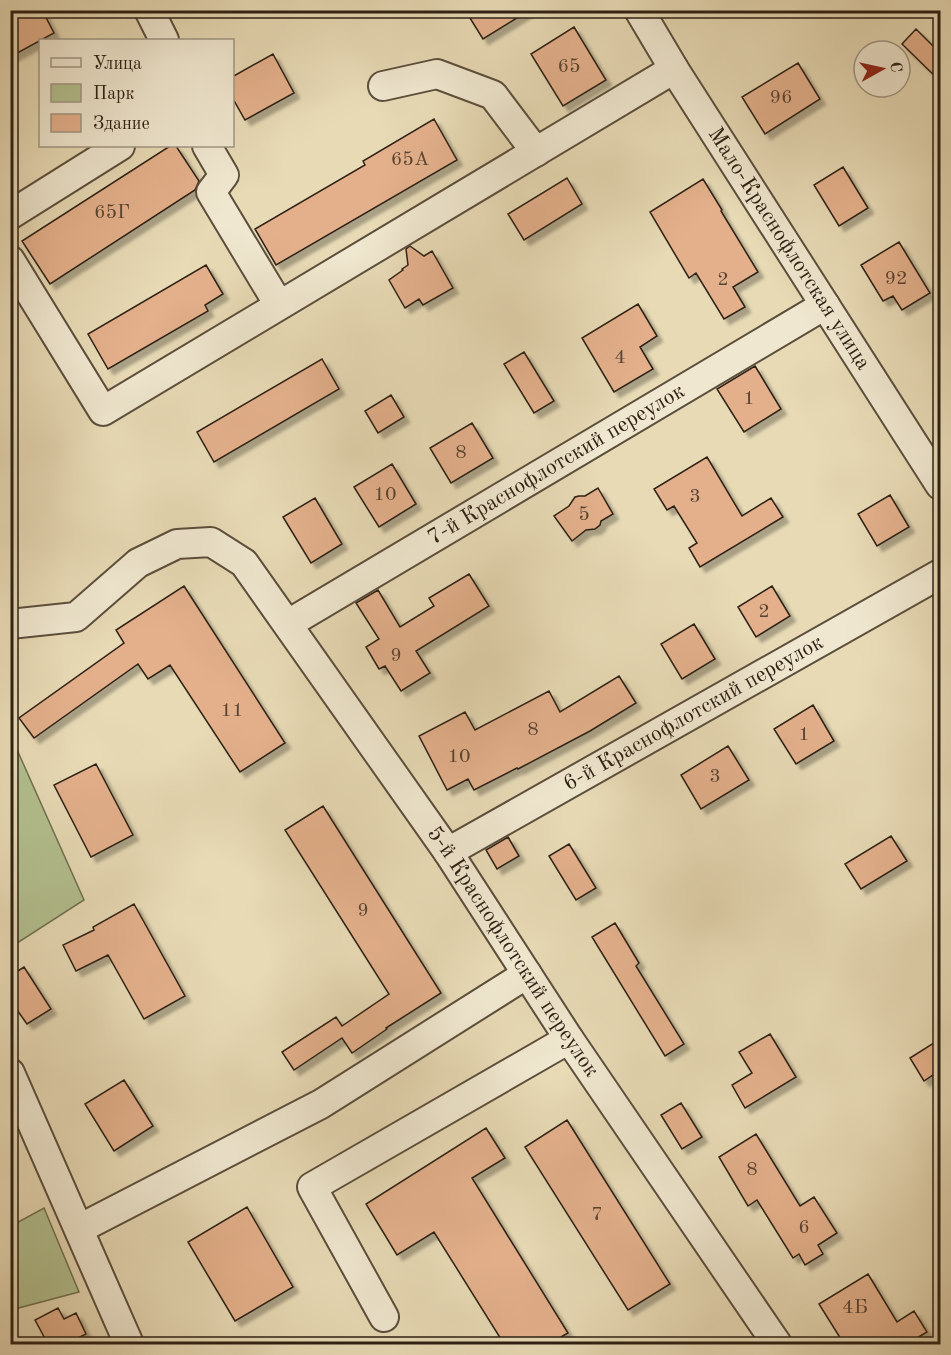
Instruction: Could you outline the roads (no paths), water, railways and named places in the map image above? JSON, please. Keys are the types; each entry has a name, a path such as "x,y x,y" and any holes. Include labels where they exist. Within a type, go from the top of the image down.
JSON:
{"street":[{"path":"149,10 164,39"},
{"name":"Мало-Краснофлотская улица","path":"639,10 674,69 940,485"},
{"path":"10,260 103,411 674,69"},
{"path":"383,86 437,74 493,95 536,152"},
{"path":"10,215 118,147"},
{"path":"208,147 224,175 211,192 279,305"},
{"name":"7-й Краснофлотский переулок","path":"288,624 825,305"},
{"name":"5-й Краснофлотский переулок","path":"10,624 76,617 138,563 177,544 211,542 244,563 448,852 569,1039 777,1344"},
{"name":"6-й Краснофлотский переулок","path":"448,852 940,574"},
{"path":"79,1229 321,1104 527,974"},
{"path":"384,1317 312,1187 569,1039"},
{"path":"10,1074 129,1344"}]}
